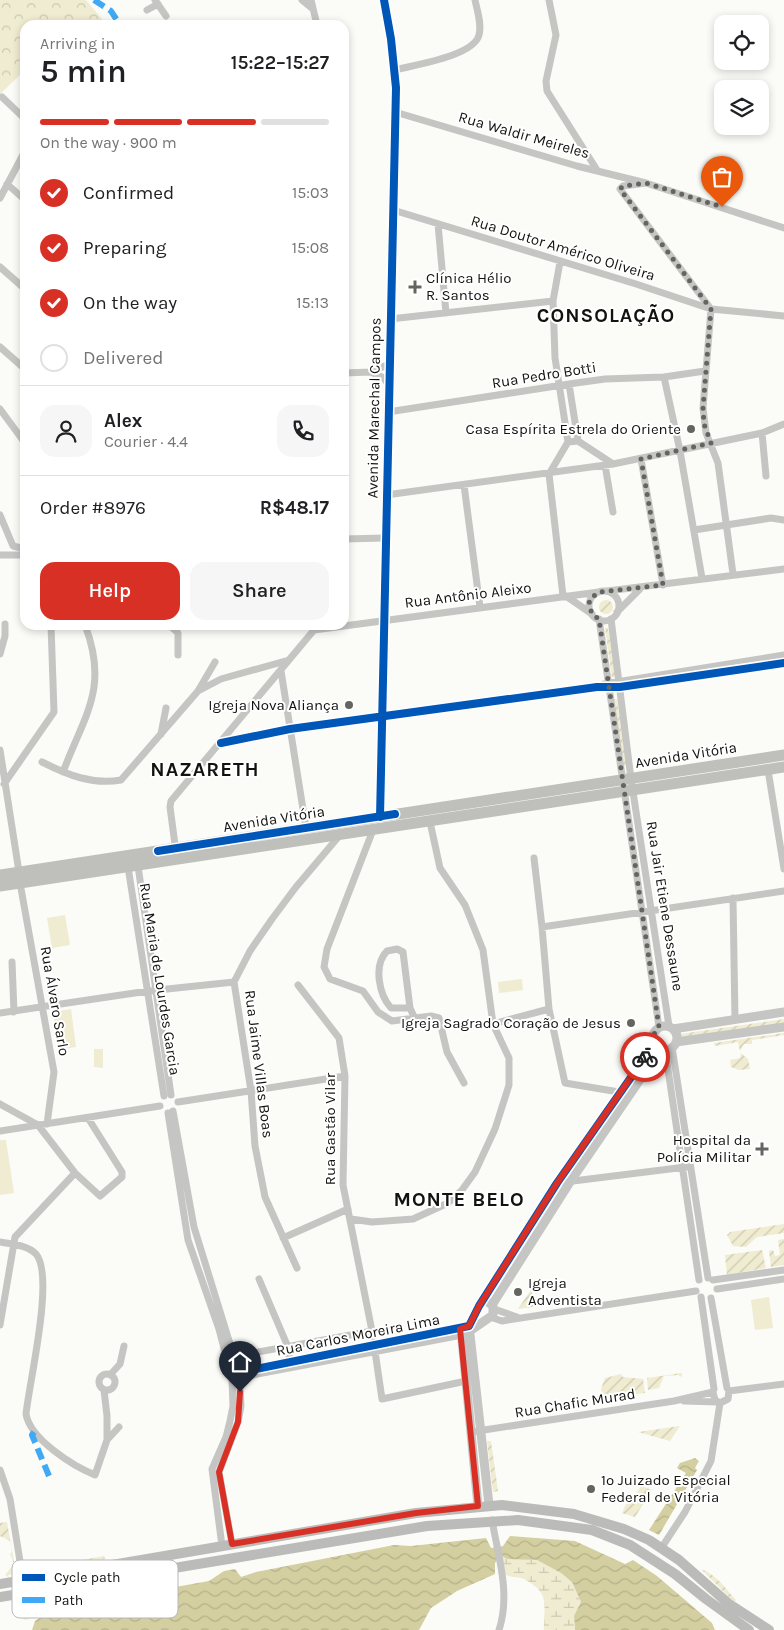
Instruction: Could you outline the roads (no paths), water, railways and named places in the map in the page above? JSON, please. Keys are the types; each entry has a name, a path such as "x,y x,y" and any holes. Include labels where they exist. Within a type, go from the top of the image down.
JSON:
{"main road":[{"name":"Avenida Vitória","path":"0,886 20,878 175,848 784,755"},
{"name":"Avenida Vitória","path":"0,875 20,878 177,860 784,767"},
{"path":"361,832 376,826 380,817"},
{"path":"140,1560 416,1513 489,1505 518,1506 574,1514 624,1529 662,1547 704,1580 729,1604 769,1630"},
{"path":"468,1521 489,1505"},
{"path":"178,1567 427,1526 492,1520 537,1522 592,1530 640,1551 675,1574 713,1605 749,1630"},
{"path":"640,1551 662,1547"}],"street":[{"path":"302,0 313,9"},
{"path":"311,0 316,20"},
{"name":"Avenida Marechal Campos","path":"380,817 384,538 395,112 395,70 384,0"},
{"path":"395,70 460,52 473,44 479,35 480,28 475,0"},
{"path":"549,0 556,35 548,75 547,91 597,170"},
{"path":"147,10 157,2 166,16"},
{"path":"2,97 20,114"},
{"name":"Rua Waldir Meireles","path":"395,112 646,183 784,228"},
{"path":"0,198 20,160"},
{"name":"Rua Waldir Meireles","path":"646,183 623,186 620,189 711,309"},
{"path":"7,184 20,196"},
{"name":"Rua Doutor Américo Oliveira","path":"393,210 636,284 711,309 784,316"},
{"path":"438,224 446,313"},
{"path":"560,262 553,302 558,386 568,442 549,474 564,596 599,619 611,618 640,589"},
{"path":"0,267 20,285"},
{"path":"390,319 553,302"},
{"path":"711,309 705,371 704,424 718,463 733,574"},
{"path":"0,347 20,365"},
{"path":"349,373 372,372 389,364"},
{"name":"Rua Pedro Botti","path":"388,412 605,379 664,377 705,371"},
{"name":"Avenida Marechal Campos","path":"372,372 384,378 388,384"},
{"path":"664,377 680,452 702,578"},
{"path":"569,384 578,441"},
{"path":"0,409 20,435"},
{"path":"386,495 613,464 680,452 711,443 762,433 784,424"},
{"path":"762,433 766,476"},
{"path":"568,442 578,441 613,464"},
{"path":"641,459 663,585"},
{"path":"605,465 613,512"},
{"path":"464,485 480,607"},
{"path":"0,515 13,546 20,548"},
{"path":"694,530 771,518 784,520"},
{"path":"349,539 384,538"},
{"path":"0,555 20,554"},
{"path":"592,614 589,604 590,599 599,592 640,589 702,578 784,569"},
{"path":"607,591 616,597 618,602 617,612"},
{"name":"Rua Antônio Aleixo","path":"349,624 599,592"},
{"path":"611,618 619,684 626,779"},
{"path":"599,619 608,685 628,791"},
{"path":"0,654 5,636 5,624"},
{"path":"4,784 54,712 51,630"},
{"path":"63,772 96,685 95,652 87,630"},
{"path":"175,630 178,633 178,654"},
{"path":"177,860 170,804 313,630"},
{"path":"619,684 784,655"},
{"path":"198,691 229,676 290,660"},
{"path":"42,762 74,777 102,782 121,780 198,691 215,662"},
{"path":"221,742 290,729 382,716 784,663"},
{"path":"281,671 306,828"},
{"path":"270,683 282,684"},
{"path":"160,735 166,708"},
{"name":"Rua Álvaro Sarlo","path":"0,750 4,784 54,1072 47,1124"},
{"path":"768,770 781,828 784,869"},
{"name":"Rua Jair Etiene Dessaune","path":"628,791 652,910 671,1028"},
{"name":"Rua Jair Etiene Dessaune","path":"628,791 659,1027"},
{"path":"351,1219 372,1222 413,1219 426,1215 448,1203 462,1190 475,1172 495,1129 509,1085 509,1058 493,1024 483,950 465,905 440,868 430,822"},
{"path":"373,830 334,925 326,949 324,967 330,979 363,991 386,1018 400,1022 431,1016 439,1018 447,1052 464,1083"},
{"name":"Rua Jaime Villas Boas","path":"297,1268 265,1197 255,1146 251,1092 234,982 250,951 296,886 340,835"},
{"path":"320,838 324,855"},
{"path":"534,858 543,929 549,1009 565,1083 626,1093"},
{"name":"Rua Maria de Lourdes Garcia","path":"133,866 157,991 168,1096"},
{"name":"Rua Maria de Lourdes Garcia","path":"133,866 148,991 168,1096"},
{"path":"543,929 643,911 784,891"},
{"path":"733,898 735,1020"},
{"path":"410,1008 391,1008 380,992 381,964 387,951 397,949 403,952 410,1008 415,1019"},
{"path":"12,962 14,1012"},
{"path":"0,1013 148,991 234,982"},
{"name":"Rua Gastão Vilar","path":"298,985 339,1038 345,1076 343,1186 375,1348"},
{"path":"493,1024 549,1009"},
{"path":"717,1289 711,1279 691,1166 666,1046 654,1034 659,1027 671,1028 784,1012"},
{"path":"666,1046 784,1027"},
{"path":"489,1505 466,1381 465,1331 557,1183 626,1093 666,1046 677,1036 671,1028"},
{"path":"666,1046 699,1280 698,1294 713,1398 719,1402"},
{"path":"0,1131 160,1106 168,1096 178,1102 345,1076"},
{"name":"Rua Carlos Moreira Lima","path":"236,1376 465,1331 491,1312 626,1093"},
{"path":"178,1102 171,1112 188,1240 236,1356 236,1376"},
{"path":"0,1104 38,1126 75,1173 100,1196 123,1174 88,1118"},
{"path":"160,1106 164,1112 171,1112"},
{"path":"557,1183 691,1166"},
{"path":"0,1325 15,1237 75,1173"},
{"path":"283,1238 348,1209"},
{"path":"0,1242 30,1249 37,1255 42,1267 44,1280 26,1419 34,1432 81,1469 95,1475 107,1440 119,1426"},
{"path":"699,1280 784,1270"},
{"path":"259,1279 288,1347 290,1362"},
{"path":"728,1399 711,1298 717,1289 784,1279"},
{"path":"208,1288 236,1376 241,1406 238,1422 219,1472 227,1545"},
{"path":"480,1306 488,1302 491,1312 502,1321 520,1317 698,1294 711,1298"},
{"path":"480,1306 480,1316 491,1312"},
{"path":"236,1356 372,1331"},
{"path":"465,1331 475,1432 478,1506"},
{"path":"107,1440 104,1390 110,1390 114,1386 115,1381 110,1375 120,1364 124,1346"},
{"path":"375,1348 382,1399 466,1381"},
{"name":"Rua Carlos Moreira Lima","path":"236,1376 290,1362 375,1348"},
{"path":"713,1391 720,1386 728,1390 784,1384"},
{"path":"719,1402 754,1388"},
{"name":"Rua Chafic Murad","path":"475,1432 674,1401 713,1391"},
{"name":"Rua Chafic Murad","path":"674,1401 719,1402"},
{"path":"662,1547 685,1512 711,1461 719,1402"},
{"path":"0,1470 10,1499 20,1560"},
{"path":"492,1520 504,1590 500,1629"}],"water":[{"path":"695,1458 699,1461 695,1468 697,1470 659,1535 649,1530 686,1473 677,1468 680,1463"},
{"path":"510,1536 575,1541 625,1564 633,1560 657,1576 712,1623 715,1630 575,1630 574,1616 581,1602 572,1582 561,1573 537,1560 508,1559 501,1556 495,1563 495,1574 457,1591 431,1608 419,1630 32,1630 35,1621 40,1618 178,1618 178,1587 209,1581 224,1571 235,1569 241,1577 256,1572 394,1545 411,1546 486,1538 491,1548 503,1546"}],"place":[{"name":"Clínica Hélio R. Santos","path":"415,287"},
{"name":"Casa Espírita Estrela do Oriente","path":"691,429"},
{"name":"Igreja Nova Aliança","path":"349,705"},
{"name":"Igreja Sagrado Coração de Jesus","path":"631,1023"},
{"name":"Hospital da Polícia Militar","path":"762,1149"},
{"name":"Igreja Adventista","path":"518,1292"},
{"name":"1º Juizado Especial Federal de Vitória","path":"591,1489"}],"district":[{"name":"CONSOLAÇÃO","path":"606,315"},
{"name":"NAZARETH","path":"205,769"},
{"name":"MONTE BELO","path":"459,1199"}]}
